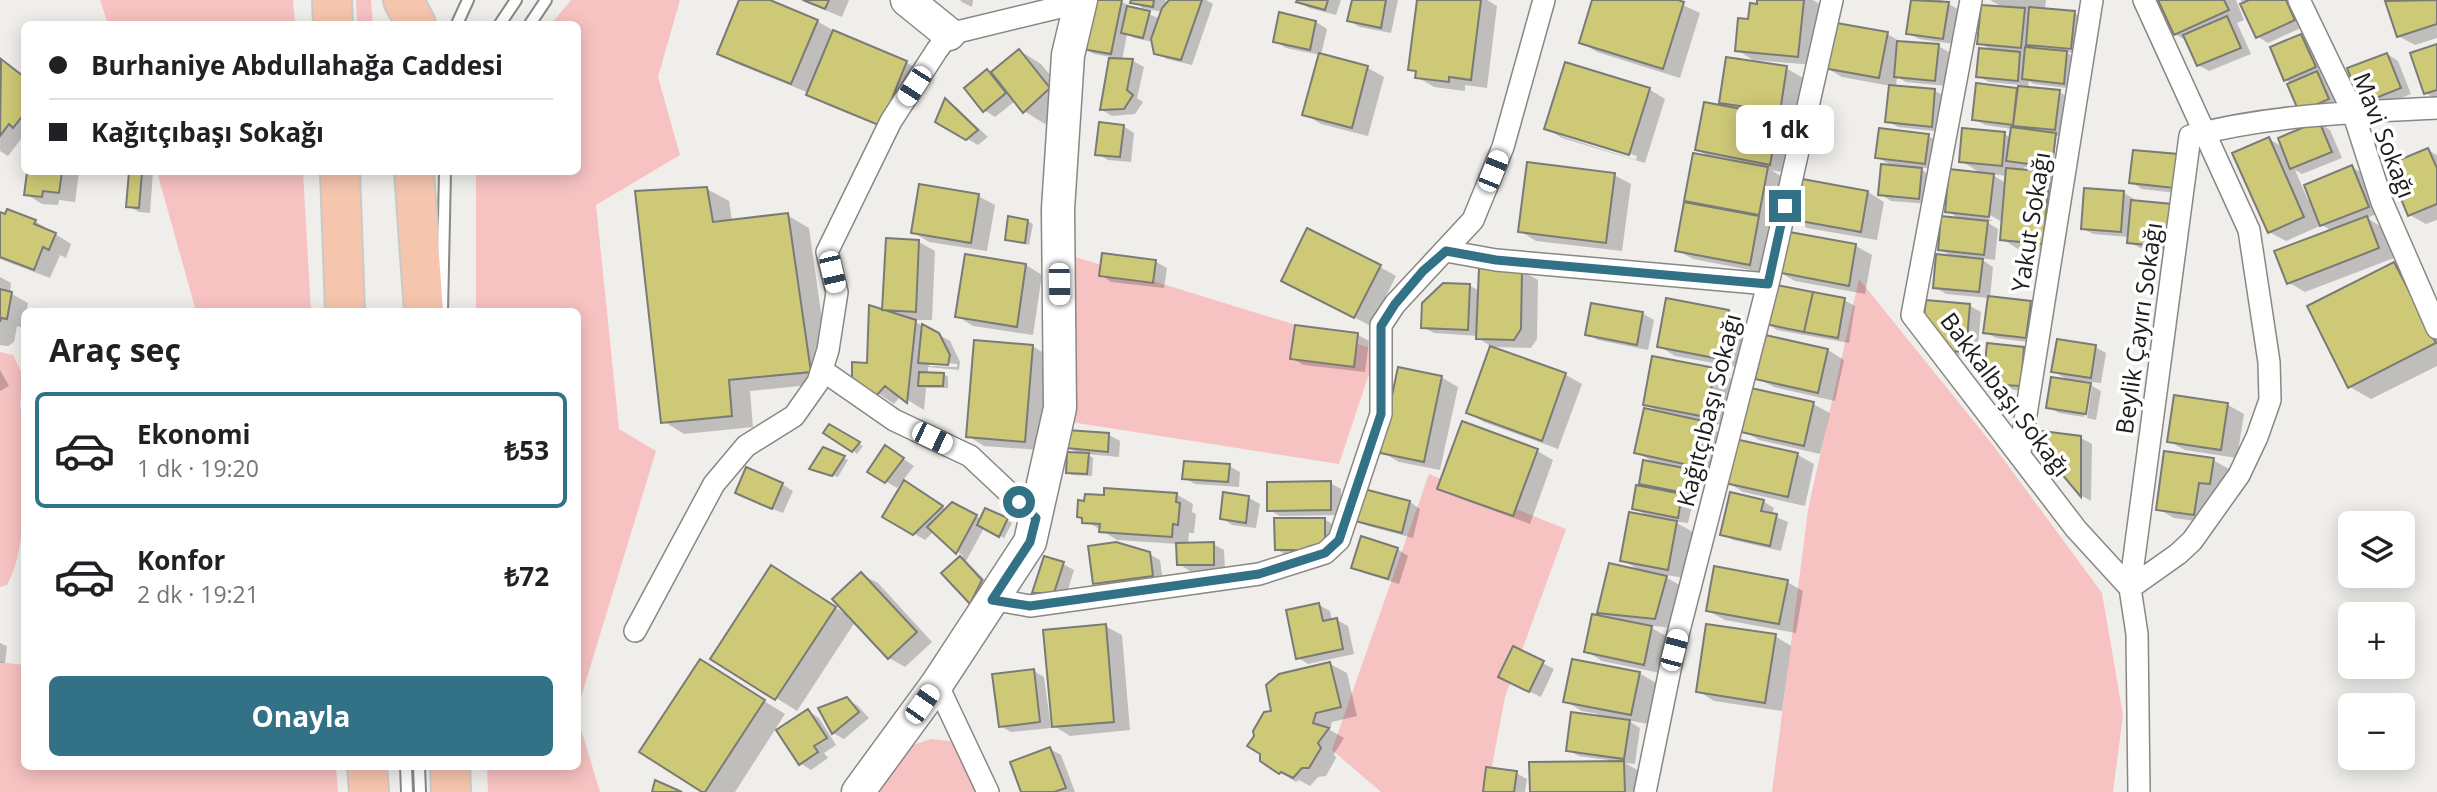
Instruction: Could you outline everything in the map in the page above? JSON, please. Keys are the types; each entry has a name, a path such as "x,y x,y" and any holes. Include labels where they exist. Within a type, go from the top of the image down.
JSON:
{"highway":[{"path":"332,0 333,21"},
{"path":"401,0 402,21"},
{"path":"401,0 414,21"},
{"path":"340,175 345,308"},
{"path":"414,175 424,308"},
{"path":"367,770 369,792"},
{"path":"450,770 452,792"}],"main road":[{"path":"907,0 949,34"},
{"path":"858,792 937,684 1030,542 1060,408 1058,209 1068,55 1081,1"}],"street":[{"path":"992,600 1030,606 1259,574 1325,553 1339,540 1381,414 1381,326 1395,304 1423,271 1446,251 1473,220 1503,147 1544,0"},
{"name":"Kağıtçıbaşı Sokağı","path":"1645,792 1674,650 1768,284 1832,0"},
{"name":"Bakkalbaşı Sokağı","path":"1971,0 1912,315 2076,529 2130,588"},
{"name":"Yakut Sokağı","path":"2020,453 2092,0"},
{"path":"2139,792 2137,634 2130,588 2192,541 2239,475 2257,437 2270,400 2269,362 2249,230 2144,0"},
{"name":"Mavi Sokağı","path":"2299,0 2353,112 2382,202 2437,328"},
{"path":"635,631 714,484 746,446 793,416 818,382 828,350 836,292 827,252 891,121 936,50 949,34 1081,1"},
{"path":"2206,132 2353,112 2437,108"},
{"name":"Beylik Çayırı Sokağı","path":"2130,588 2190,136 2206,132"},
{"path":"1446,251 1496,260 1768,284"},
{"path":"822,370 894,420 970,456 1036,518"},
{"path":"937,684 988,792"}],"lane":[{"path":"458,21 468,0"},
{"path":"502,21 516,0"},
{"path":"532,21 546,0"},
{"path":"442,308 445,175"},
{"path":"406,770 407,792"},
{"path":"419,770 420,792"}],"shaded area":[{"path":"100,0 293,0 295,21 107,21"},
{"path":"356,0 371,0 373,21 357,21"},
{"path":"571,0 680,0 658,77 680,155 596,205 619,429 656,451 581,697 581,308 476,308 476,175 581,175 581,21 554,21"},
{"path":"158,175 303,175 311,308 195,308"},
{"path":"1072,256 1377,350 1339,464 1071,422"},
{"path":"1859,279 1993,445 2102,593 2123,715 2113,792 1772,792 1808,510"},
{"path":"0,352 13,355 21,372 21,533 14,568 7,585 0,587"},
{"path":"1429,474 1566,529 1505,697 1487,792 1381,792 1332,750"},
{"path":"0,662 21,665 21,770 336,770 338,792 0,792"},
{"path":"581,729 600,792 488,792 487,770 581,770"},
{"path":"931,739 950,741 960,751 975,792 872,792 907,747"}],"building":[{"path":"739,0 770,0 818,20 791,84 717,54"},
{"path":"803,0 829,0 825,9"},
{"path":"1091,0 1122,0 1111,54 1082,49"},
{"path":"1131,0 1154,0 1153,7 1130,3"},
{"path":"1169,0 1202,0 1181,60 1154,54 1151,39 1162,8"},
{"path":"1328,0 1325,10 1296,2"},
{"path":"1352,0 1386,0 1381,28 1347,21"},
{"path":"1417,0 1481,0 1471,80 1449,77 1449,82 1415,78 1416,71 1408,70"},
{"path":"1592,0 1684,2 1663,69 1579,43"},
{"path":"1757,0 1804,0 1798,57 1735,51 1738,18 1748,19 1750,3 1757,4"},
{"path":"1911,0 1949,2 1943,39 1906,34"},
{"path":"2158,0 2224,0 2229,10 2174,35"},
{"path":"2249,0 2286,0 2295,20 2256,38 2240,4"},
{"path":"2437,0 2437,24 2397,37 2385,1"},
{"path":"1981,5 2025,8 2021,48 1977,44"},
{"path":"1127,6 1150,11 1143,38 1121,33"},
{"path":"2029,7 2075,11 2071,49 2026,45"},
{"path":"1279,12 1316,21 1310,50 1273,42"},
{"path":"2227,16 2241,48 2197,66 2183,35"},
{"path":"1831,22 1888,32 1879,78 1823,68"},
{"path":"833,30 907,61 881,126 806,95"},
{"path":"2301,34 2316,67 2284,81 2270,47"},
{"path":"1897,41 1939,44 1935,81 1894,77"},
{"path":"2437,44 2437,90 2424,94 2410,53"},
{"path":"2025,47 2067,51 2064,84 2022,79"},
{"path":"1979,48 2020,52 2018,81 1976,77"},
{"path":"1019,49 1050,88 1023,113 991,72"},
{"path":"1319,53 1368,66 1352,128 1302,115"},
{"path":"2387,53 2401,88 2361,104 2347,68"},
{"path":"1726,57 1787,66 1780,112 1719,103"},
{"path":"1109,58 1133,59 1127,90 1133,95 1124,109 1100,110"},
{"path":"1,59 21,74 21,118 13,128 9,124 0,136"},
{"path":"1565,62 1650,88 1629,155 1544,129"},
{"path":"987,69 1006,93 983,112 964,88"},
{"path":"2317,71 2329,99 2299,112 2287,84"},
{"path":"1976,83 2017,88 2013,125 1972,120"},
{"path":"1889,85 1935,89 1932,127 1885,122"},
{"path":"2018,86 2060,90 2055,130 2013,126"},
{"path":"945,98 978,130 966,140 935,122"},
{"path":"1704,102 1779,116 1770,165 1695,150"},
{"path":"2319,121 2332,152 2290,169 2278,138"},
{"path":"1099,122 1124,125 1120,157 1095,155"},
{"path":"2011,127 2056,133 2052,167 2006,161"},
{"path":"1879,128 1929,134 1925,164 1875,158"},
{"path":"1962,128 2005,132 2002,166 1959,162"},
{"path":"2269,137 2304,217 2268,233 2232,153"},
{"path":"2428,148 2437,168 2437,204 2408,216 2387,165"},
{"path":"2133,150 2178,154 2174,188 2129,183"},
{"path":"1693,153 1768,167 1759,215 1684,201"},
{"path":"1527,162 1615,173 1606,243 1518,232"},
{"path":"1881,164 1922,168 1919,199 1878,195"},
{"path":"2352,165 2369,207 2320,226 2304,185"},
{"path":"2006,168 2050,172 2043,244 2000,240"},
{"path":"1949,169 1994,174 1989,217 1945,212"},
{"path":"27,175 62,175 59,193 43,191 42,197 24,195"},
{"path":"129,175 142,175 139,208 126,207"},
{"path":"1797,178 1868,191 1861,232 1789,219"},
{"path":"919,184 979,194 971,243 911,233"},
{"path":"707,187 713,222 788,213 811,372 729,380 732,416 661,423 635,191"},
{"path":"2084,188 2124,191 2121,232 2081,229"},
{"path":"2131,200 2172,204 2168,247 2127,243"},
{"path":"1684,202 1759,216 1750,265 1675,251"},
{"path":"7,209 36,220 34,224 56,233 49,250 43,247 34,270 0,257 0,212 5,214"},
{"path":"1008,216 1028,220 1025,243 1005,240"},
{"path":"1941,216 1988,221 1984,255 1938,250"},
{"path":"2367,216 2379,248 2287,284 2274,251"},
{"path":"1307,228 1381,265 1354,318 1281,281"},
{"path":"1784,231 1856,244 1849,286 1777,272"},
{"path":"886,238 919,240 916,312 882,310"},
{"path":"1102,253 1156,260 1153,283 1099,276"},
{"path":"965,254 1026,264 1017,327 955,317"},
{"path":"1936,254 1983,259 1979,292 1933,288"},
{"path":"2394,262 2436,343 2348,388 2307,306"},
{"path":"1479,268 1522,269 1521,329 1514,340 1476,339"},
{"path":"1443,283 1470,284 1468,330 1421,328 1422,303"},
{"path":"1772,284 1813,292 1804,332 1765,324"},
{"path":"0,289 12,292 7,319 1,318 0,322"},
{"path":"1813,292 1845,298 1838,338 1804,332"},
{"path":"1988,296 2031,301 2026,338 1983,333"},
{"path":"1666,298 1729,310 1720,359 1657,347"},
{"path":"1926,300 1970,304 1966,352 1948,351 1924,317"},
{"path":"1591,303 1643,312 1637,345 1585,335"},
{"path":"869,305 916,320 907,403 885,386 876,396 852,378 852,362 867,363"},
{"path":"922,324 939,333 950,355 948,365 918,363"},
{"path":"1295,325 1358,333 1354,367 1290,359"},
{"path":"1765,335 1828,349 1818,393 1755,379"},
{"path":"2057,339 2096,345 2091,378 2051,372"},
{"path":"974,340 1033,345 1025,442 966,437"},
{"path":"1987,343 2024,347 2021,386 2001,385 1985,363"},
{"path":"1490,346 1566,373 1542,441 1466,413"},
{"path":"1652,356 1715,368 1706,417 1643,405"},
{"path":"1398,367 1442,376 1424,462 1380,453"},
{"path":"919,372 944,373 943,386 918,386"},
{"path":"2051,377 2091,383 2086,414 2046,408"},
{"path":"1751,388 1814,402 1804,446 1741,432"},
{"path":"2174,395 2228,403 2221,450 2167,442"},
{"path":"1644,408 1703,421 1693,466 1634,453"},
{"path":"1462,421 1538,449 1513,516 1437,489"},
{"path":"829,424 860,442 852,452 823,433"},
{"path":"1067,430 1109,433 1108,452 1066,448"},
{"path":"2042,431 2081,436 2081,497 2039,447"},
{"path":"1735,439 1798,453 1788,497 1725,483"},
{"path":"885,445 904,458 885,483 867,472"},
{"path":"823,447 845,456 832,476 809,469"},
{"path":"2164,451 2214,458 2210,484 2199,483 2194,515 2156,510"},
{"path":"1067,452 1089,453 1087,474 1066,473"},
{"path":"1643,460 1689,469 1685,493 1639,484"},
{"path":"1184,461 1230,464 1228,482 1182,479"},
{"path":"746,467 783,483 772,509 735,493"},
{"path":"904,480 943,506 913,535 882,517"},
{"path":"1331,481 1331,510 1267,511 1267,482"},
{"path":"1636,485 1682,494 1678,518 1632,509"},
{"path":"1104,488 1177,493 1176,502 1180,503 1178,525 1173,524 1172,537 1099,532 1100,524 1082,523 1082,518 1077,517 1078,500 1084,501 1085,494 1104,495"},
{"path":"1364,489 1410,501 1402,533 1355,521"},
{"path":"1223,492 1249,496 1246,523 1220,519"},
{"path":"1730,492 1764,500 1761,511 1777,514 1770,546 1720,535"},
{"path":"952,502 977,515 956,554 927,527"},
{"path":"985,508 1008,518 999,537 977,525"},
{"path":"1629,512 1677,521 1668,570 1620,561"},
{"path":"1274,518 1325,518 1325,550 1275,550"},
{"path":"1361,536 1398,548 1388,579 1351,568"},
{"path":"1116,542 1150,552 1153,576 1093,584 1088,546"},
{"path":"1214,542 1214,565 1177,565 1176,543"},
{"path":"960,556 982,580 970,604 941,573"},
{"path":"1044,556 1064,562 1054,593 1032,593"},
{"path":"1609,563 1667,576 1655,619 1597,613"},
{"path":"771,565 836,607 775,700 710,659"},
{"path":"1714,566 1788,580 1779,624 1706,611"},
{"path":"861,572 917,632 888,659 832,599"},
{"path":"1319,603 1323,621 1337,618 1343,649 1296,659 1286,610"},
{"path":"1592,614 1652,626 1644,665 1584,652"},
{"path":"1106,624 1114,722 1052,727 1043,630"},
{"path":"1706,624 1776,634 1765,703 1696,692"},
{"path":"1513,646 1544,661 1529,692 1498,677"},
{"path":"700,659 765,700 705,792 639,752"},
{"path":"1572,659 1640,672 1631,715 1563,702"},
{"path":"1330,662 1341,707 1316,713 1313,723 1329,728 1318,743 1321,748 1309,768 1302,768 1293,778 1281,772 1279,774 1260,761 1260,754 1247,746 1264,712 1271,711 1266,685 1279,674"},
{"path":"1034,669 1040,722 999,727 992,674"},
{"path":"847,697 859,712 832,734 818,708"},
{"path":"808,709 827,738 814,746 818,752 799,765 776,730"},
{"path":"1571,712 1630,720 1624,759 1566,751"},
{"path":"1050,747 1066,788 1054,792 1021,792 1010,762"},
{"path":"1624,761 1625,792 1530,792 1529,762"},
{"path":"1486,767 1517,771 1514,792 1483,792"},
{"path":"655,780 682,792 652,792"}],"route":[{"path":"1019,502 1036,518 1030,542 992,600 1030,606 1259,574 1325,553 1339,540 1381,414 1381,326 1395,304 1423,271 1446,251 1496,260 1768,284 1785,206"}]}
